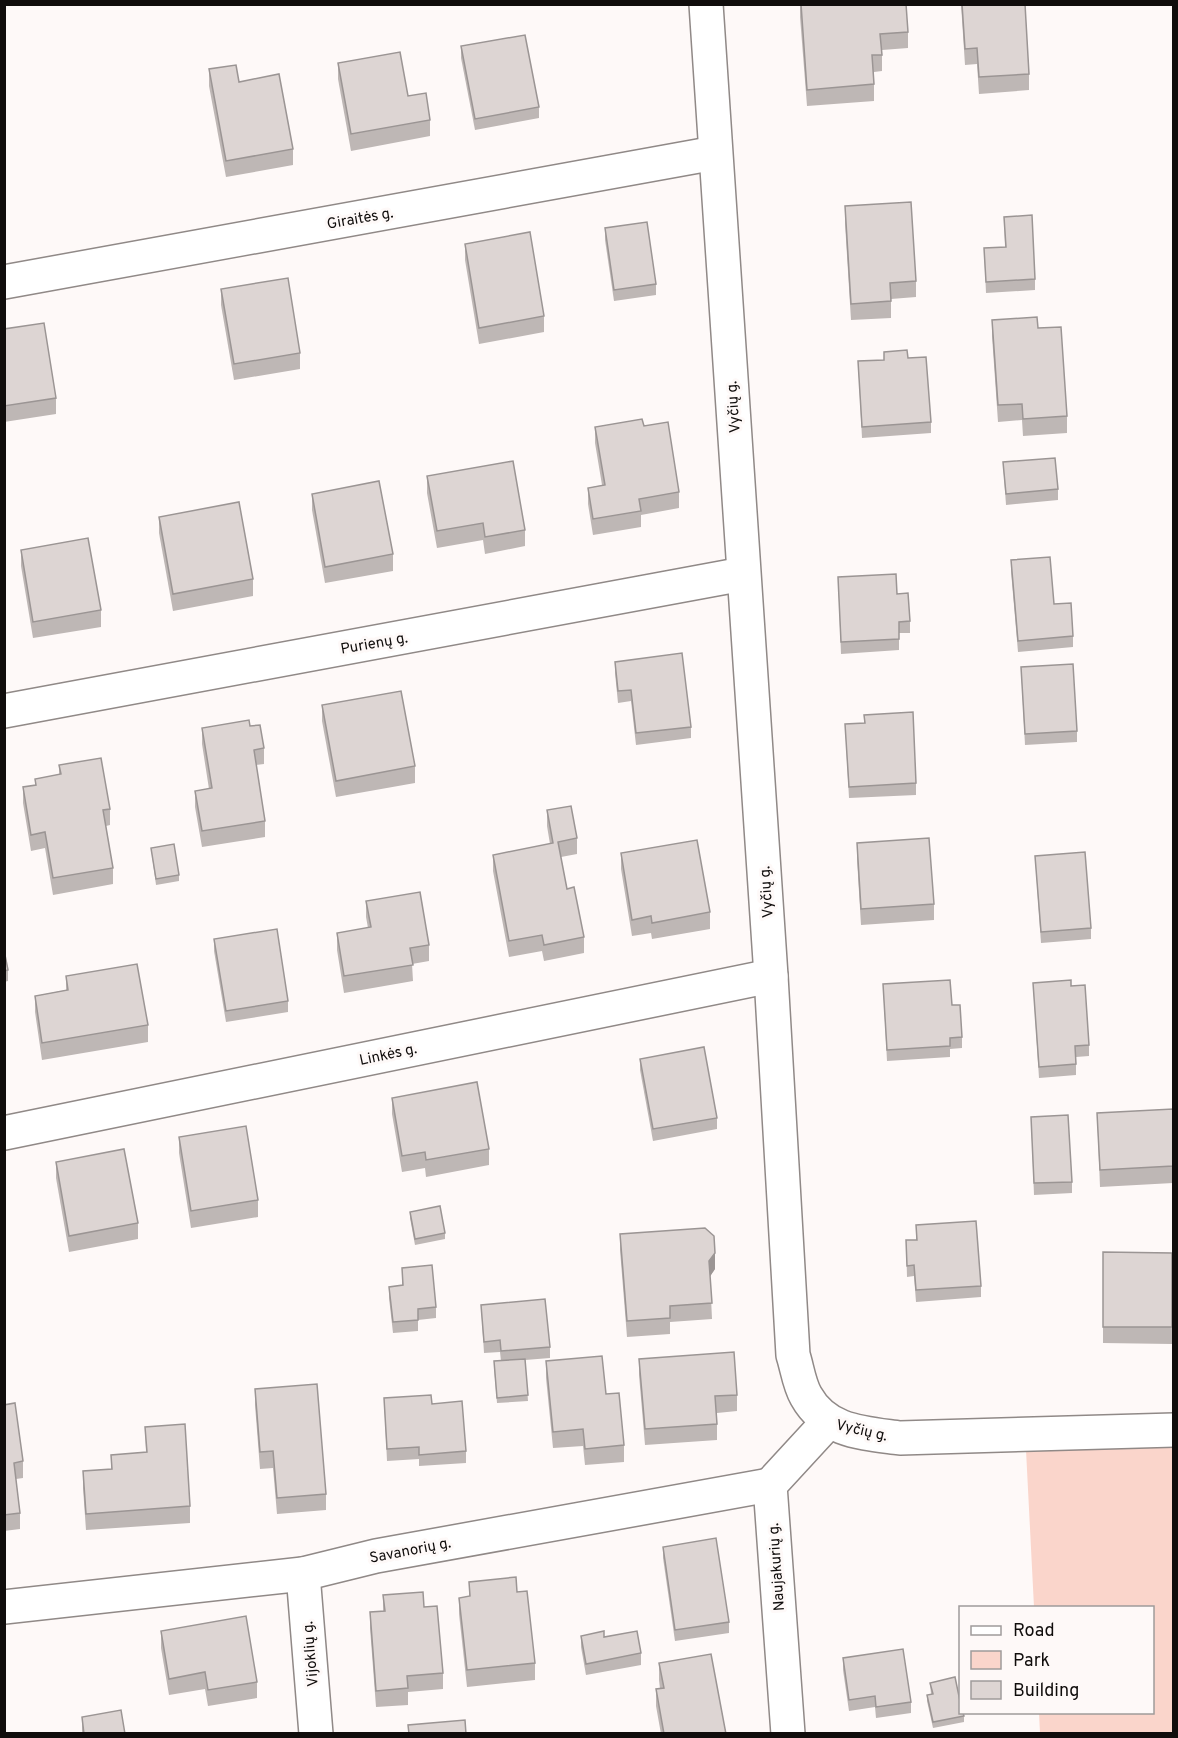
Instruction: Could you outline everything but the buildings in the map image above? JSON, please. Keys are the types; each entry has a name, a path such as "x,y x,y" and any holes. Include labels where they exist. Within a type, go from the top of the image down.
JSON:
{"street":[{"name":"Vyčių g.","path":"706,4 771,976 793,1355 806,1395 828,1422 858,1432 900,1438 1173,1431"},
{"name":"Giraitės g.","path":"4,282 715,153"},
{"name":"Purienų g.","path":"4,711 743,574"},
{"name":"Linkės g.","path":"4,1133 771,976"},
{"path":"770,1485 828,1422"},
{"name":"Savanorių g.","path":"4,1607 303,1574 376,1556 770,1485"},
{"name":"Naujakurių g.","path":"770,1485 788,1734"},
{"name":"Vijoklių g.","path":"303,1574 316,1734"}],"green space":[{"path":"1173,1443 1173,1733 1040,1733 1039,1714 1154,1714 1154,1606 1034,1606 1026,1450"}]}
